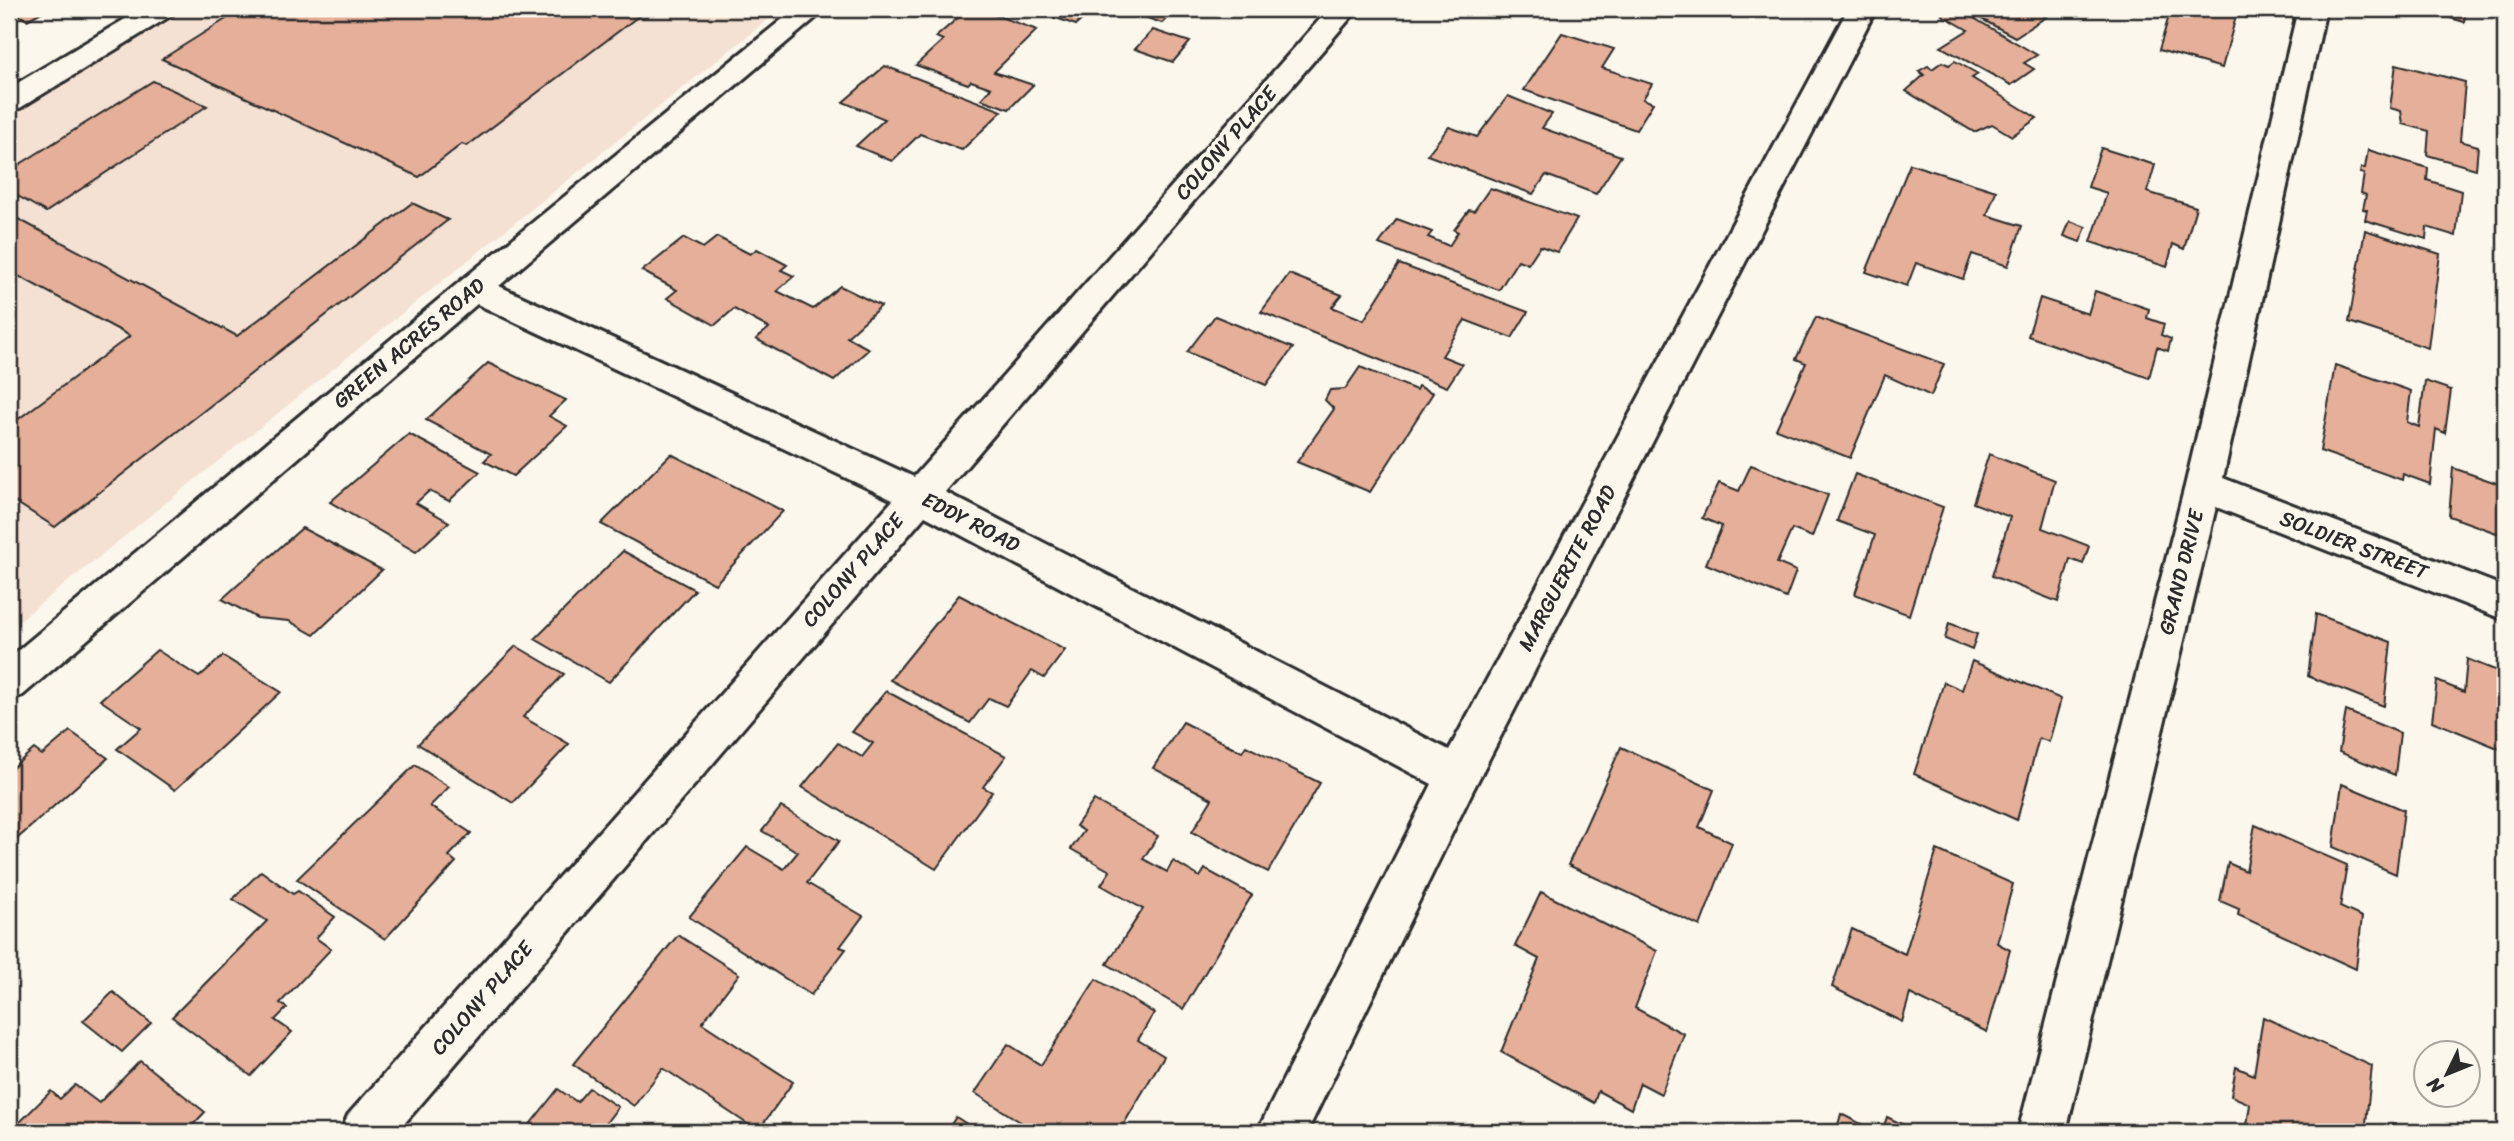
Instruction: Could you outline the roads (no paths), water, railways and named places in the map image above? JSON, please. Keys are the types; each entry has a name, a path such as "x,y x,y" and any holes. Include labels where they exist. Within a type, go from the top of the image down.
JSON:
{"street":[{"path":"9,101 162,9"},
{"name":"GREEN ACRES ROAD","path":"9,682 474,288 812,9"},
{"name":"COLONY PLACE","path":"365,1132 1344,9"},
{"name":"MARGUERITE ROAD","path":"1281,1132 1458,776 1862,9"},
{"name":"GRAND DRIVE","path":"2042,1132 2203,486 2312,9"},
{"name":"EDDY ROAD","path":"474,288 918,495 1458,776"},
{"name":"SOLDIER STREET","path":"2203,486 2505,604"}]}
